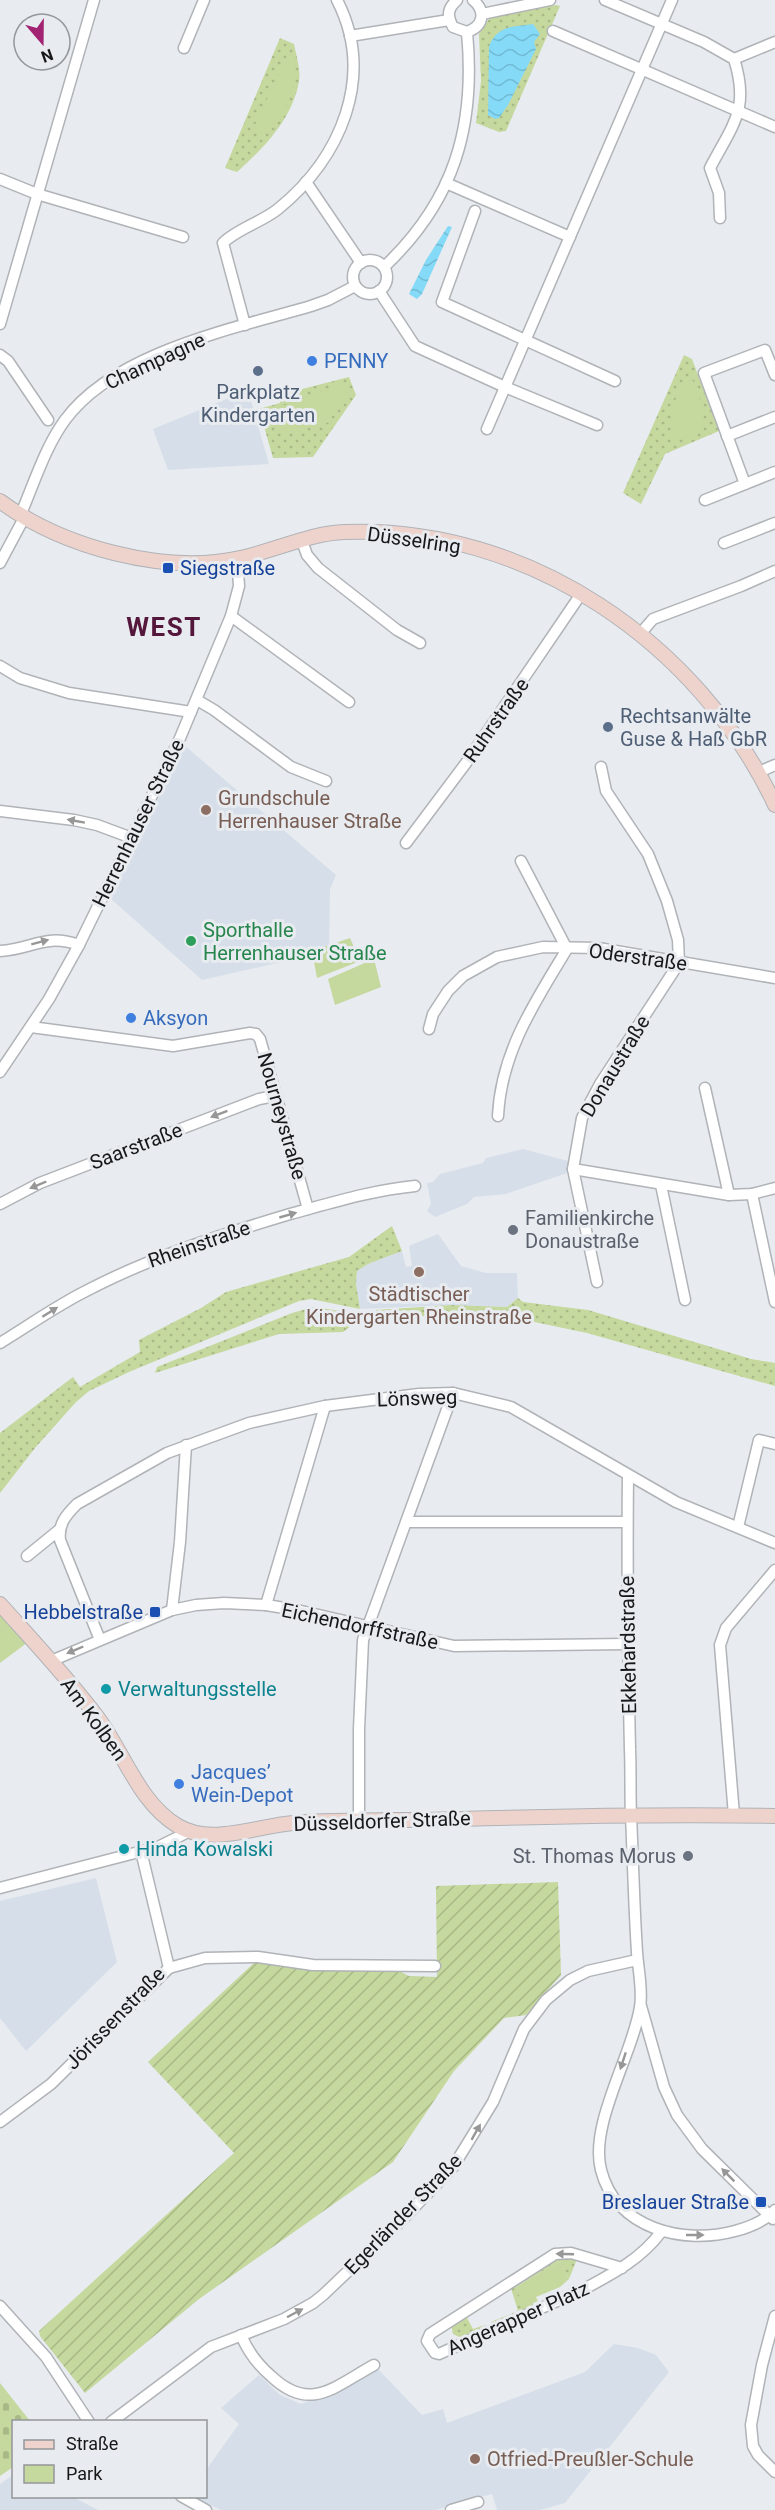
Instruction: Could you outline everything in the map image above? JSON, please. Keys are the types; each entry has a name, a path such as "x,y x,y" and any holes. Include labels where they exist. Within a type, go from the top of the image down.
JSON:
{"street":[{"path":"0,324 94,0"},
{"path":"184,48 204,0"},
{"path":"245,325 223,243 229,237 265,218 294,195 306,182 338,136 349,108 355,73 351,36 337,0"},
{"path":"457,0 450,7 449,20 453,27 467,32"},
{"path":"467,32 480,24 482,14 479,5 473,0"},
{"path":"482,14 550,0"},
{"path":"605,0 663,23 734,59 742,83 739,112 710,168 719,193 720,218"},
{"path":"487,429 672,0"},
{"path":"351,36 449,20"},
{"path":"553,31 775,127"},
{"path":"384,267 419,231 446,183 457,152 466,116 469,77 467,32"},
{"path":"734,59 775,42"},
{"path":"0,179 38,194 183,237"},
{"path":"306,182 361,263"},
{"path":"446,183 570,237"},
{"path":"475,211 442,302 615,381"},
{"path":"375,261 384,267 387,280 379,291 364,293 355,286 354,272 361,263 375,261"},
{"name":"Champagne","path":"0,563 22,517 57,432 88,395 114,377 193,341 328,300 355,286"},
{"path":"379,291 416,346 505,387 597,425"},
{"path":"745,484 704,374 765,350 775,375"},
{"path":"0,354 8,361 48,420"},
{"path":"727,436 775,417"},
{"path":"705,500 775,472"},
{"name":"Düsselring","path":"0,501 22,517 67,538 139,558 190,563 237,559 345,532 423,537 464,546 513,561 581,594 640,634 677,666 704,695 737,737 759,772 775,805"},
{"path":"724,543 775,523"},
{"path":"302,541 307,555 318,568 397,630 420,643"},
{"name":"Herrenhauser Straße","path":"0,1072 31,1027 80,945 197,700 231,616 239,586 237,559"},
{"path":"640,634 653,619 775,571"},
{"name":"Ruhrstraße","path":"405,843 466,763 581,594"},
{"path":"231,616 349,702"},
{"path":"0,666 20,678 69,693 191,712"},
{"path":"197,700 291,767 326,781"},
{"path":"759,772 775,765"},
{"path":"601,767 606,791 648,854 663,891 678,940 679,963"},
{"path":"0,811 74,820 97,825 132,838"},
{"path":"498,1116 503,1074 517,1035 567,949 521,861"},
{"path":"0,951 51,939 63,939 80,945"},
{"name":"Oderstraße","path":"429,1029 433,1014 448,991 463,976 496,957 543,947 598,948 775,978"},
{"name":"Donaustraße","path":"597,1282 573,1169 582,1118 600,1084 679,963"},
{"name":"Nourneystraße","path":"31,1027 173,1046 250,1033 256,1034 260,1039 308,1209"},
{"path":"705,1088 729,1195"},
{"name":"Saarstraße","path":"0,1204 40,1183 259,1100 275,1096"},
{"path":"573,1169 729,1195 752,1194 775,1188"},
{"path":"661,1185 686,1300"},
{"name":"Rheinstraße","path":"0,1343 84,1292 152,1260 216,1236 308,1209 391,1188 415,1186"},
{"path":"752,1194 775,1302"},
{"path":"360,1820 359,1718 363,1640 408,1522 453,1393"},
{"name":"Lönsweg","path":"27,1556 59,1530 63,1519 78,1504 186,1445 249,1423 325,1406 419,1394 453,1393 511,1407 676,1502 775,1543"},
{"path":"266,1605 325,1406"},
{"path":"738,1527 759,1440 775,1444"},
{"path":"172,1610 180,1542 186,1445"},
{"name":"Ekkehardstraße","path":"628,1475 627,1644 631,1815"},
{"path":"408,1522 627,1522"},
{"path":"51,1661 100,1640 62,1548 59,1530"},
{"path":"734,1815 720,1645 726,1628 775,1570"},
{"name":"Eichendorffstraße","path":"100,1640 172,1610 224,1603 266,1605 464,1647 627,1644"},
{"name":"Am Kolben","path":"0,1604 51,1661 111,1736 151,1804 164,1817 188,1832"},
{"path":"631,1815 641,2006 664,2086 677,2115 702,2149 773,2215 729,2232 696,2235 661,2232 631,2216 615,2201 603,2179 599,2142 641,2006"},
{"name":"Düsseldorfer Straße","path":"188,1832 203,1835 219,1834 282,1824 360,1820 631,1815 775,1816"},
{"path":"0,1888 169,1843 188,1832"},
{"name":"Jörissenstraße","path":"0,2122 51,2084 169,1968 141,1851"},
{"path":"169,1968 205,1958 258,1957 313,1965 435,1966"},
{"name":"Egerländer Straße","path":"112,2420 211,2347 284,2319 313,2303 436,2186 464,2152 493,2102 524,2029 546,2000 570,1980 599,1967 637,1960"},
{"name":"Angerapper Platz","path":"622,2268 571,2253 555,2254 430,2334 427,2341 435,2353 440,2353 576,2293 622,2268 646,2250 661,2232"},
{"path":"0,2306 46,2357 88,2420"},
{"path":"775,2316 762,2365 751,2425 753,2446 758,2455 775,2472"},
{"path":"241,2335 249,2352 260,2366 285,2389 298,2395 324,2392 374,2365"},
{"path":"185,2498 206,2510"},
{"path":"452,2510 478,2502"}],"shaded area":[{"path":"248,390 269,464 168,470 153,429"},
{"name":"Grundschule Herrenhauser Straße","path":"184,745 336,875 330,889 329,951 202,980 110,898"},
{"path":"523,1149 568,1161 567,1173 506,1194 474,1197 467,1204 435,1217 427,1211 431,1204 427,1183 433,1182 440,1174 483,1163 486,1158"},
{"name":"Städtischer Kindergarten Rheinstraße","path":"438,1234 461,1266 486,1273 517,1273 518,1298 507,1307 451,1305 360,1309 356,1284 357,1271 368,1264 402,1251 406,1267 412,1266 409,1246"},
{"path":"96,1878 117,1962 26,2051 0,2018 0,1901"},
{"name":"Otfried-Preußler-Schule","path":"614,2344 638,2348 656,2355 669,2372 565,2503 540,2510 497,2510 492,2494 436,2510 221,2510 196,2498 207,2498 207,2469 239,2424 221,2408 259,2375 280,2395 301,2404 328,2394 377,2368 422,2415 443,2409 447,2423 585,2372"},
{"path":"12,2476 12,2498 75,2498 98,2510 0,2510 0,2484"}],"green space":[{"path":"560,6 506,131 499,132 476,123 481,81 479,34 489,19 494,16"},
{"path":"280,38 294,44 299,67 299,81 291,107 276,131 247,163 237,172 225,168"},
{"path":"288,53 294,59 292,90 289,99 269,133 259,134 254,127"},
{"path":"684,355 692,359 719,431 665,454 641,504 623,493"},
{"path":"349,377 356,395 313,457 273,458 259,409 280,403 279,395"},
{"path":"690,378 700,400 702,425 690,436 678,438 672,435 672,412 680,389"},
{"path":"342,384 348,395 327,423 286,434 266,418 266,412"},
{"path":"350,938 360,961 317,978 312,951"},
{"path":"374,959 381,987 335,1005 328,979"},
{"path":"392,1226 402,1251 368,1264 357,1271 356,1284 360,1309 311,1299 299,1301 89,1391 76,1402 35,1448 0,1493 0,1433 73,1377 80,1387 140,1352 139,1340 201,1308 226,1292 349,1257"},
{"path":"518,1298 523,1302 588,1310 751,1359 775,1363 775,1386 587,1333 525,1320 485,1315 360,1319 343,1332 279,1334 155,1373 157,1367 292,1313 313,1307 367,1315 376,1313 376,1310 451,1305 507,1307"},
{"path":"0,1613 28,1642 0,1663"},
{"path":"558,1882 561,1975 526,2015 504,2018 454,2071 393,2162 199,2299 85,2393 40,2336 39,2331 234,2153 148,2062 257,1960 397,1970 409,1976 437,1977 436,1886"},
{"path":"561,2256 577,2259 569,2279 560,2261 516,2287 526,2313 493,2325 491,2322 518,2311 510,2285"},
{"path":"560,2261 569,2279 560,2287 536,2297 538,2301 533,2303 534,2307 524,2310 516,2287"},
{"path":"497,2294 499,2297 467,2318 473,2329 485,2325 486,2328 461,2338 453,2334 451,2324"},
{"path":"0,2383 29,2420 12,2420 12,2468 0,2476"}],"water":[{"path":"533,24 540,34 534,42 536,49 508,105 499,118 495,119 488,115 489,46 497,34 506,28"},
{"path":"448,226 452,227 422,294 417,299 409,294 426,260"}],"place":[{"name":"PENNY","path":"312,361"},
{"name":"Parkplatz Kindergarten","path":"258,371"},
{"name":"Siegstraße","path":"168,568"},
{"name":"Rechtsanwälte Guse & Haß GbR","path":"608,727"},
{"name":"Grundschule Herrenhauser Straße","path":"206,810"},
{"name":"Sporthalle Herrenhauser Straße","path":"191,941"},
{"name":"Aksyon","path":"131,1018"},
{"name":"Familienkirche Donaustraße","path":"513,1230"},
{"name":"Städtischer Kindergarten Rheinstraße","path":"419,1272"},
{"name":"Hebbelstraße","path":"155,1612"},
{"name":"Verwaltungsstelle","path":"106,1689"},
{"name":"Jacques’ Wein-Depot","path":"179,1784"},
{"name":"Hinda Kowalski","path":"124,1849"},
{"name":"St. Thomas Morus","path":"688,1856"},
{"name":"Breslauer Straße","path":"761,2202"},
{"name":"Otfried-Preußler-Schule","path":"475,2459"}],"district":[{"name":"WEST","path":"164,627"}]}
